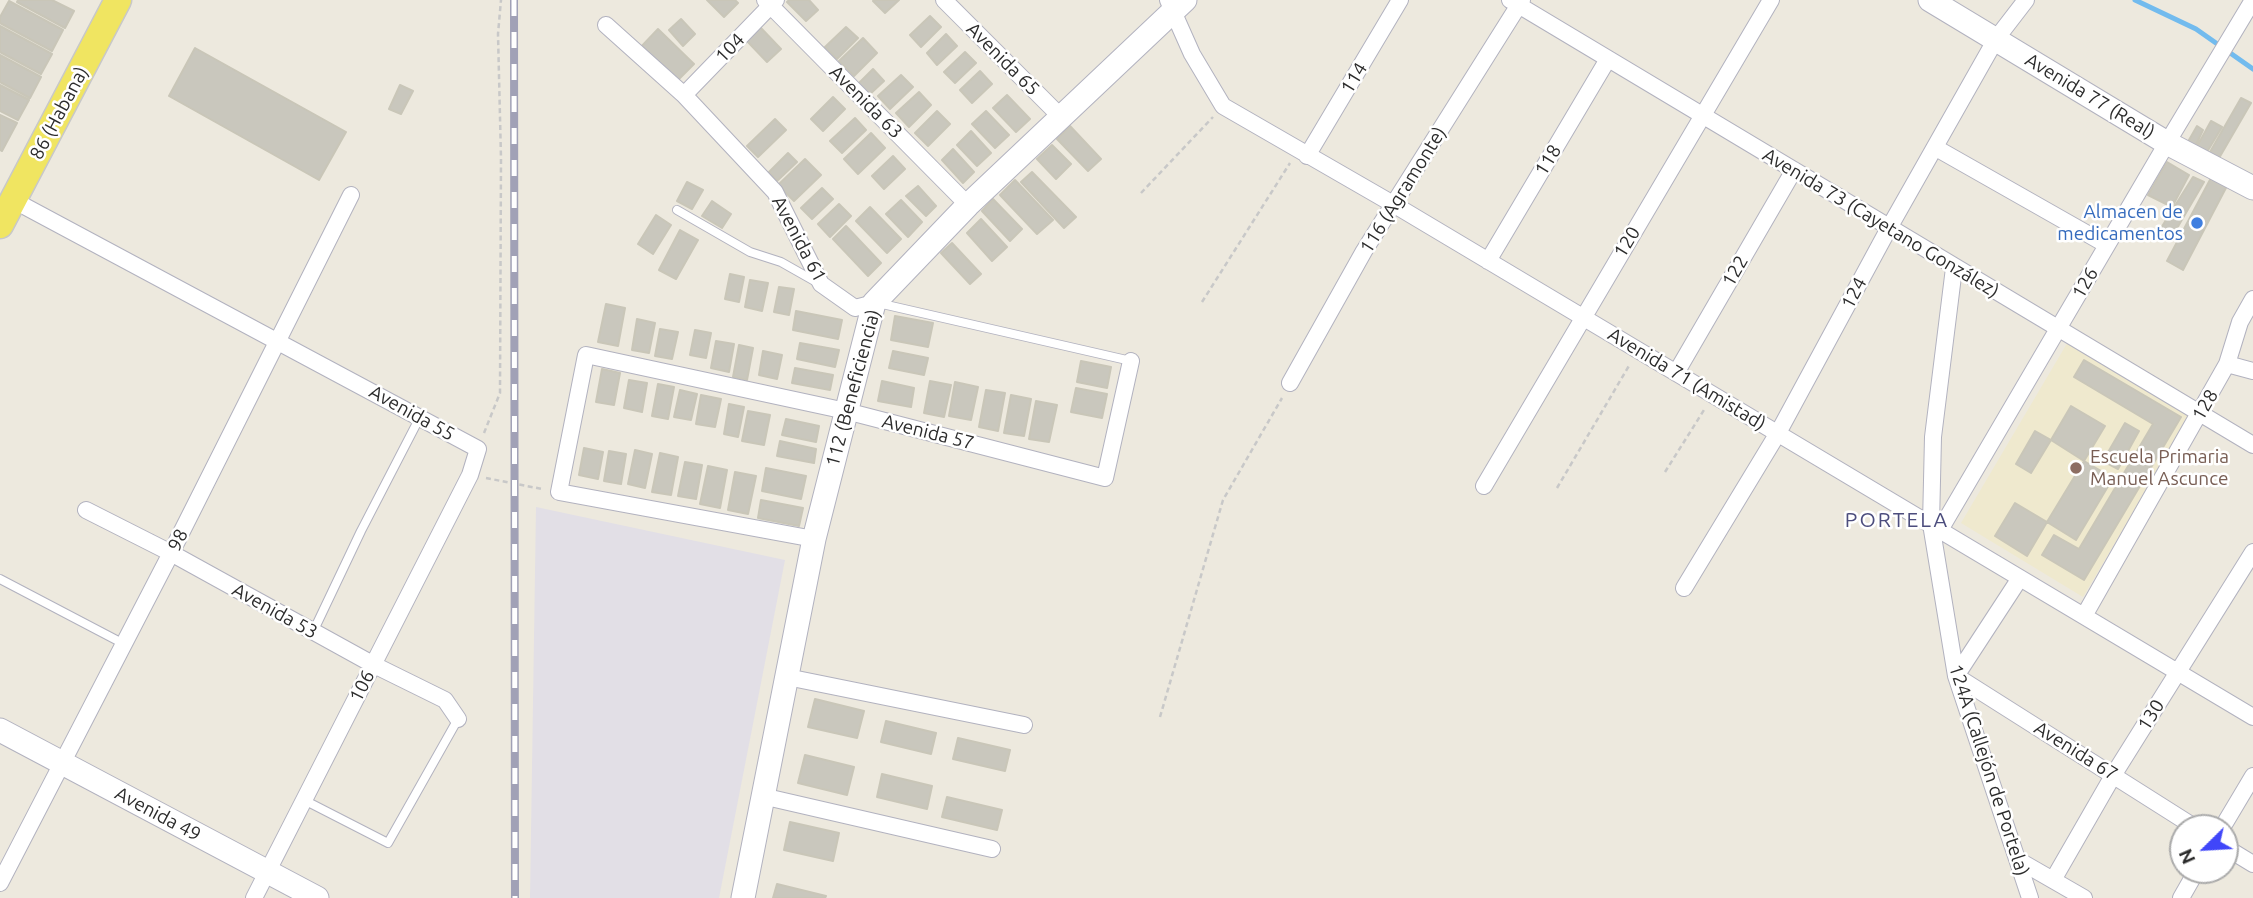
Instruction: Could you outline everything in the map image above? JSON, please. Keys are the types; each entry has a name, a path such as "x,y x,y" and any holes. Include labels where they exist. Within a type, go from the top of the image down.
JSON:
{"main road":[{"name":"86 (Habana)","path":"4,216 118,0"}],"street":[{"name":"Avenida 65","path":"944,0 1062,118"},
{"name":"114","path":"1303,152 1400,0"},
{"name":"120","path":"1484,485 1771,0"},
{"name":"Avenida 77 (Real)","path":"1930,0 2167,142 2253,188"},
{"name":"124","path":"1684,588 1778,433 1889,228 1996,39 2026,0"},
{"name":"126","path":"1935,527 2058,329 2253,0"},
{"name":"104","path":"684,96 771,2"},
{"name":"Avenida 63","path":"771,2 968,205"},
{"name":"Avenida 73 (Cayetano González)","path":"1516,2 1954,268 2253,445"},
{"name":"116 (Agramonte)","path":"1290,383 1364,251 1516,2"},
{"name":"112 (Beneficiencia)","path":"743,898 814,539 874,303 968,205 1062,118 1175,4"},
{"name":"Avenida 71 (Amistad)","path":"1175,4 1192,54 1223,106 1393,204 2253,716"},
{"name":"Avenida 61","path":"607,25 684,96 775,192 821,284 855,308 874,303"},
{"name":"118","path":"1488,261 1608,59"},
{"path":"1936,148 2107,245"},
{"name":"122","path":"1676,373 1794,170"},
{"name":"98","path":"0,883 171,554 351,195"},
{"name":"Avenida 55","path":"4,216 279,341 478,449 470,475"},
{"name":"124A (Callejón de Portela)","path":"1954,268 1933,437 1935,527 1956,676 2030,898"},
{"name":"128","path":"2084,616 2227,364 2240,322 2253,299"},
{"name":"Avenida 57","path":"559,492 586,355 846,411 1105,478 1130,361"},
{"path":"2227,364 2253,371"},
{"name":"106","path":"254,898 470,475"},
{"path":"559,492 814,539"},
{"name":"Avenida 53","path":"86,510 374,665 445,700 458,719"},
{"name":"130","path":"2053,880 2114,774 2253,552"},
{"path":"1956,676 2020,578"},
{"name":"Avenida 67","path":"1956,676 2175,814"},
{"path":"787,677 1024,726"},
{"name":"Avenida 49","path":"0,730 317,898"},
{"path":"2230,814 2253,776"},
{"path":"762,796 992,849"},
{"path":"2018,860 2084,898"}],"lane":[{"path":"677,210 750,252 781,262 821,284"},
{"name":"Avenida 61","path":"874,303 1130,361"},
{"path":"313,632 420,417"},
{"path":"0,579 124,644"},
{"path":"304,800 388,843 458,719"}],"path":[{"path":"478,449 500,393 500,0"},
{"path":"1141,193 1223,106"},
{"path":"1202,302 1303,152"},
{"path":"1557,488 1638,350"},
{"path":"1160,717 1223,500 1290,383"},
{"path":"1665,472 1713,395"},
{"path":"470,475 559,492"}],"shaded area":[{"name":"Escuela Primaria Manuel Ascunce","path":"2069,340 2192,413 2083,597 1961,523"},
{"path":"536,507 785,560 719,898 530,898"}],"building":[{"path":"52,0 74,11 65,28 17,2"},
{"path":"707,0 735,0 738,3 724,17"},
{"path":"809,0 818,10 806,21 787,2"},
{"path":"899,0 885,13 873,1"},
{"path":"9,1 63,30 52,51 0,23 0,17"},
{"path":"930,16 941,27 921,47 910,35"},
{"path":"681,19 695,34 683,46 669,30"},
{"path":"0,26 52,54 41,74 0,52"},
{"path":"760,27 781,49 767,62 746,40"},
{"path":"846,27 858,38 837,59 825,47"},
{"path":"658,29 694,64 674,84 638,50"},
{"path":"946,34 957,46 937,65 927,53"},
{"path":"863,38 877,53 854,76 839,61"},
{"path":"195,48 346,132 319,180 169,96"},
{"path":"965,52 976,63 955,83 944,72"},
{"path":"0,55 41,77 30,98 0,82"},
{"path":"873,69 884,81 869,95 858,84"},
{"path":"980,71 992,84 972,103 960,90"},
{"path":"901,75 913,87 890,109 878,96"},
{"path":"0,85 29,100 18,120 0,111"},
{"path":"400,85 413,91 401,114 389,109"},
{"path":"919,92 931,105 909,127 896,113"},
{"path":"1007,95 1030,119 1016,132 993,108"},
{"path":"833,97 845,109 823,131 811,119"},
{"path":"2241,98 2251,103 2215,165 2206,159"},
{"path":"937,111 950,124 928,146 915,133"},
{"path":"986,111 1009,135 995,148 972,124"},
{"path":"0,115 17,123 2,151 0,150"},
{"path":"855,118 866,130 842,153 830,141"},
{"path":"775,119 786,130 758,157 747,146"},
{"path":"2211,121 2222,127 2204,157 2194,152"},
{"path":"1070,126 1101,159 1088,171 1057,139"},
{"path":"2197,126 2203,130 2193,151 2185,147"},
{"path":"971,131 991,153 977,166 957,145"},
{"path":"871,133 885,148 858,174 844,159"},
{"path":"1052,145 1071,164 1056,179 1037,159"},
{"path":"953,149 974,172 963,183 942,160"},
{"path":"788,153 797,162 777,181 769,172"},
{"path":"893,156 905,169 884,189 872,176"},
{"path":"805,159 821,175 794,201 778,185"},
{"path":"2167,162 2189,175 2172,207 2148,195"},
{"path":"1032,172 1076,217 1064,228 1021,182"},
{"name":"Almacen de medicamentos","path":"2212,176 2228,184 2183,270 2167,261"},
{"path":"2193,177 2204,182 2173,235 2161,228"},
{"path":"1015,180 1053,220 1037,234 1000,195"},
{"path":"687,182 703,190 692,209 677,201"},
{"path":"918,186 936,206 926,216 906,196"},
{"path":"822,188 833,199 812,219 801,208"},
{"path":"993,199 1022,229 1010,241 982,211"},
{"path":"901,200 922,222 908,237 886,214"},
{"path":"712,201 731,214 722,228 702,216"},
{"path":"839,204 851,216 830,237 818,224"},
{"path":"870,207 901,239 887,253 856,221"},
{"path":"656,215 671,225 653,254 638,244"},
{"path":"981,219 1007,247 992,261 967,233"},
{"path":"846,226 881,263 868,276 833,239"},
{"path":"680,230 698,240 676,279 659,270"},
{"path":"952,243 981,274 970,284 941,253"},
{"path":"730,274 744,277 739,302 725,299"},
{"path":"750,280 768,283 762,311 745,307"},
{"path":"779,287 794,289 789,315 774,312"},
{"path":"606,304 625,308 618,346 598,342"},
{"path":"796,311 842,320 838,339 793,330"},
{"path":"895,316 933,323 928,347 891,340"},
{"path":"637,319 655,323 649,353 632,350"},
{"path":"660,329 678,332 672,359 655,356"},
{"path":"695,330 711,333 706,358 690,355"},
{"path":"716,341 734,344 729,372 711,368"},
{"path":"800,343 839,350 835,367 797,359"},
{"path":"739,345 753,348 747,380 733,377"},
{"path":"763,351 782,355 777,379 759,375"},
{"path":"893,351 928,358 924,375 889,368"},
{"path":"2084,360 2181,417 2084,580 2042,555 2054,535 2079,549 2153,424 2074,377"},
{"path":"1081,361 1111,367 1107,388 1077,382"},
{"path":"795,368 833,375 830,390 792,383"},
{"path":"602,369 620,373 614,405 596,402"},
{"path":"629,380 647,383 642,412 624,408"},
{"path":"882,381 914,388 911,407 878,401"},
{"path":"930,381 951,385 944,417 924,413"},
{"path":"955,382 978,387 971,420 949,416"},
{"path":"658,384 674,387 668,419 652,416"},
{"path":"1076,388 1107,394 1102,418 1071,412"},
{"path":"680,390 697,394 691,420 674,417"},
{"path":"986,390 1005,393 998,431 979,427"},
{"path":"701,395 721,399 715,427 696,424"},
{"path":"1011,395 1031,399 1024,436 1004,433"},
{"path":"1036,401 1057,405 1049,442 1029,439"},
{"path":"729,404 744,407 738,437 724,434"},
{"path":"2071,406 2105,426 2084,461 2051,440"},
{"path":"748,411 770,415 764,445 742,441"},
{"path":"786,419 819,426 816,442 782,435"},
{"path":"2125,423 2139,431 2118,469 2103,461"},
{"path":"2035,431 2051,440 2031,473 2016,464"},
{"path":"780,441 816,449 814,463 777,456"},
{"path":"584,448 603,452 598,479 579,475"},
{"path":"635,450 652,454 645,488 628,484"},
{"path":"609,451 626,454 621,484 604,481"},
{"path":"660,453 678,457 671,495 652,492"},
{"path":"2084,461 2113,478 2076,540 2047,522"},
{"path":"685,462 702,465 696,499 678,496"},
{"path":"708,466 727,470 720,508 700,504"},
{"path":"766,468 806,476 801,499 762,491"},
{"path":"735,472 756,476 748,514 728,510"},
{"path":"761,500 803,508 799,526 758,518"},
{"path":"2015,503 2047,522 2027,556 1995,536"},
{"path":"815,699 864,711 857,738 808,727"},
{"path":"886,721 936,733 931,754 881,742"},
{"path":"958,738 1010,750 1005,771 953,759"},
{"path":"805,755 854,767 847,795 798,783"},
{"path":"882,774 932,786 927,809 877,797"},
{"path":"947,797 1002,810 997,830 942,817"},
{"path":"790,822 839,833 833,861 784,850"},
{"path":"777,884 826,896 773,898"}],"waterway":[{"path":"2135,0 2196,29 2253,69"}],"railway":[{"path":"514,0 515,898"}],"place":[{"name":"Almacen de medicamentos","path":"2197,223"},
{"name":"Escuela Primaria Manuel Ascunce","path":"2076,468"}],"district":[{"name":"PORTELA","path":"1897,520"}]}
